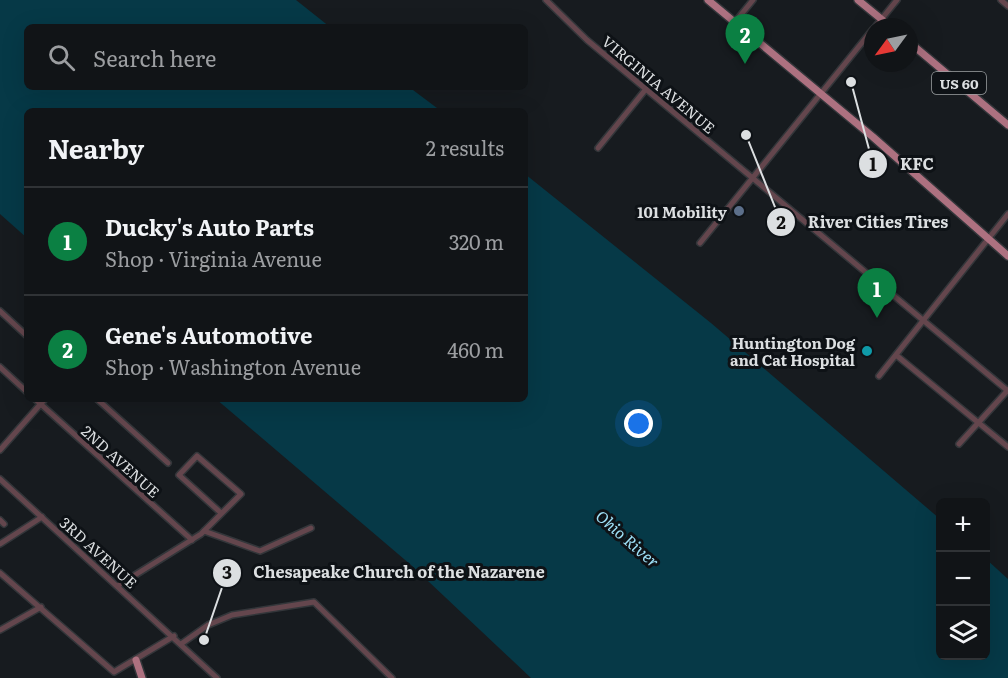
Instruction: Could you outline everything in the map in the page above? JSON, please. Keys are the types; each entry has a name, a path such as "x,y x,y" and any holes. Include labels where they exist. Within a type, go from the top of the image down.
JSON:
{"main road":[{"path":"708,0 821,94 1008,256"},
{"path":"858,0 880,18"},
{"name":"US 60","path":"918,50 1008,125"},
{"path":"136,660 142,678"}],"street":[{"name":"VIRGINIA AVENUE","path":"546,0 579,33 1008,390"},
{"path":"735,22 753,0"},
{"path":"882,18 897,0"},
{"path":"1000,0 1008,6"},
{"path":"700,243 864,40"},
{"path":"598,148 646,89"},
{"path":"879,376 1008,214"},
{"path":"0,311 24,333"},
{"path":"896,356 1008,447"},
{"path":"0,367 24,389"},
{"path":"958,444 1008,390"},
{"path":"0,450 43,402"},
{"name":"2ND AVENUE","path":"43,402 192,540"},
{"path":"100,402 168,463"},
{"path":"119,585 192,540 204,531 241,494 197,456 179,476 221,513"},
{"name":"3RD AVENUE","path":"0,479 119,585 217,678"},
{"path":"0,544 42,517"},
{"path":"204,531 260,551 311,528"},
{"path":"0,573 114,672 174,636"},
{"path":"181,644 208,625 232,615 314,602 392,678"},
{"path":"0,630 41,607"}],"water":[{"path":"0,0 296,0 326,24 24,24 24,90 413,90 437,108 24,108 24,235 0,214"},
{"name":"Ohio River","path":"528,176 711,323 936,516 936,660 990,660 990,563 1008,579 1008,678 531,678 411,565 220,402 528,402"}],"place":[{"name":"Gene's Automotive","path":"745,64"},
{"name":"KFC","path":"851,82"},
{"name":"River Cities Tires","path":"746,135"},
{"name":"101 Mobility","path":"739,211"},
{"name":"Ducky's Auto Parts","path":"877,318"},
{"name":"Huntington Dog and Cat Hospital","path":"867,351"},
{"name":"Chesapeake Church of the Nazarene","path":"204,640"}]}
